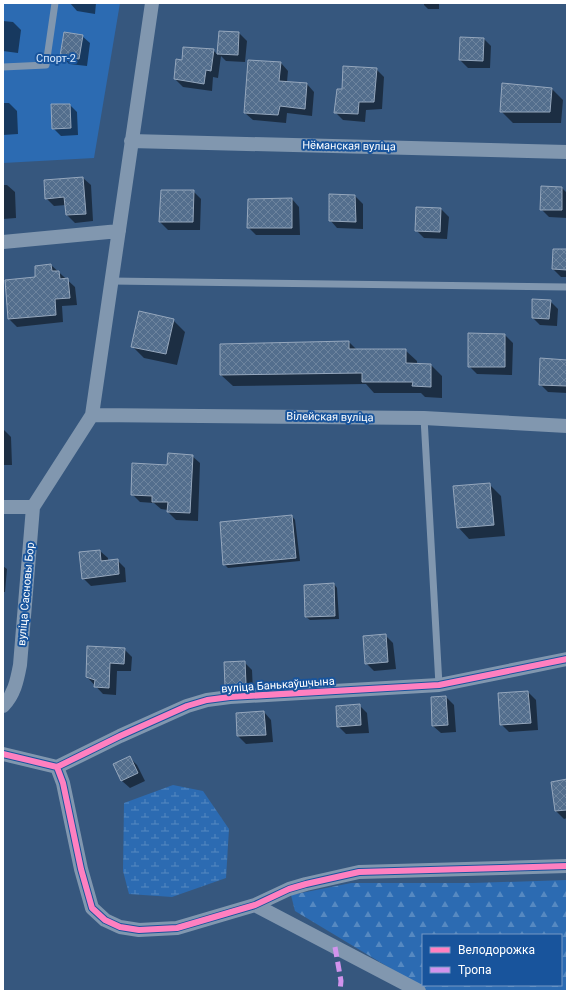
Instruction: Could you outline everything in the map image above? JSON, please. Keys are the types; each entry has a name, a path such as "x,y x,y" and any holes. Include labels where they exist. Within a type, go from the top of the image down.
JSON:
{"street":[{"path":"3,507 33,507 92,415 152,3"},
{"name":"Нёманская вуліца","path":"131,141 567,152"},
{"path":"3,242 118,231"},
{"name":"Вілейская вуліца","path":"92,415 424,418 567,426"},
{"name":"вуліца Сасновы Бор","path":"3,706 8,701 16,685 20,665 33,507"},
{"name":"вуліца Банькаўшчына","path":"57,767 120,736 187,706 207,700 230,697 439,685 567,659"},
{"path":"3,754 57,767 63,783 81,869 92,908 105,920 120,927 139,930 177,928 255,905 306,884 359,872 567,866"},
{"path":"255,905 419,991"}],"lane":[{"path":"3,68 46,65 55,3"},
{"path":"111,281 567,287"},
{"path":"424,418 439,685"}],"green space":[{"name":"Спорт-2","path":"3,3 120,3 94,158 3,163"},
{"path":"173,785 203,791 229,829 226,878 172,897 129,894 123,871 124,803"},
{"path":"567,880 567,991 428,991 295,911 291,895 351,883 473,883"}],"building":[{"path":"219,31 239,32 238,55 217,54"},
{"path":"64,32 83,35 79,59 60,56"},
{"path":"460,37 484,38 483,61 459,60"},
{"path":"183,47 214,49 211,71 206,70 204,84 174,79 176,59 182,60"},
{"path":"248,60 281,62 279,81 307,83 305,109 280,106 278,115 244,113"},
{"path":"343,66 377,68 374,102 359,102 358,114 334,113 337,89 342,89"},
{"path":"502,83 552,88 550,112 500,112"},
{"path":"51,104 70,104 71,128 52,129"},
{"path":"83,177 86,214 66,215 64,197 45,199 44,180"},
{"path":"541,186 562,187 562,210 540,210"},
{"path":"161,190 194,190 193,222 159,222"},
{"path":"329,194 355,195 356,222 329,221"},
{"path":"292,198 292,228 247,228 248,199"},
{"path":"416,207 441,208 440,232 415,231"},
{"path":"553,249 567,249 567,270 552,269"},
{"path":"51,264 52,271 59,271 60,279 68,278 70,298 55,299 56,315 8,319 5,280 35,277 35,266"},
{"path":"532,299 551,300 549,319 532,318"},
{"path":"139,311 174,319 166,354 131,347"},
{"path":"468,333 505,334 505,367 468,367"},
{"path":"349,341 349,349 406,349 406,363 431,364 431,387 412,386 413,382 362,382 362,373 220,375 220,344"},
{"path":"540,358 567,360 567,386 539,385"},
{"path":"168,453 193,455 190,513 167,512 168,502 152,502 152,496 131,495 132,463 167,465"},
{"path":"490,483 494,525 457,528 453,486"},
{"path":"292,515 296,558 223,565 220,522"},
{"path":"100,550 101,561 118,559 119,574 82,579 79,552"},
{"path":"334,583 335,616 305,617 304,585"},
{"path":"386,634 388,662 365,664 363,636"},
{"path":"87,646 125,648 124,664 110,663 109,688 94,687 95,680 86,677"},
{"path":"245,661 246,684 225,686 224,662"},
{"path":"528,691 531,723 500,725 498,693"},
{"path":"446,696 448,725 432,726 431,697"},
{"path":"360,704 361,725 337,727 336,706"},
{"path":"264,711 266,735 237,736 236,713"},
{"path":"130,756 138,773 121,781 113,764"},
{"path":"567,779 567,810 555,811 551,782"}],"marked path":[{"path":"335,947 341,981 340,991"}],"cycle path":[{"path":"3,754 57,767 120,736 187,706 207,700 230,697 439,685 567,659"},
{"path":"57,767 63,783 81,869 92,908 105,920 120,927 139,930 177,928 255,905 289,889 359,872 567,866"}]}
